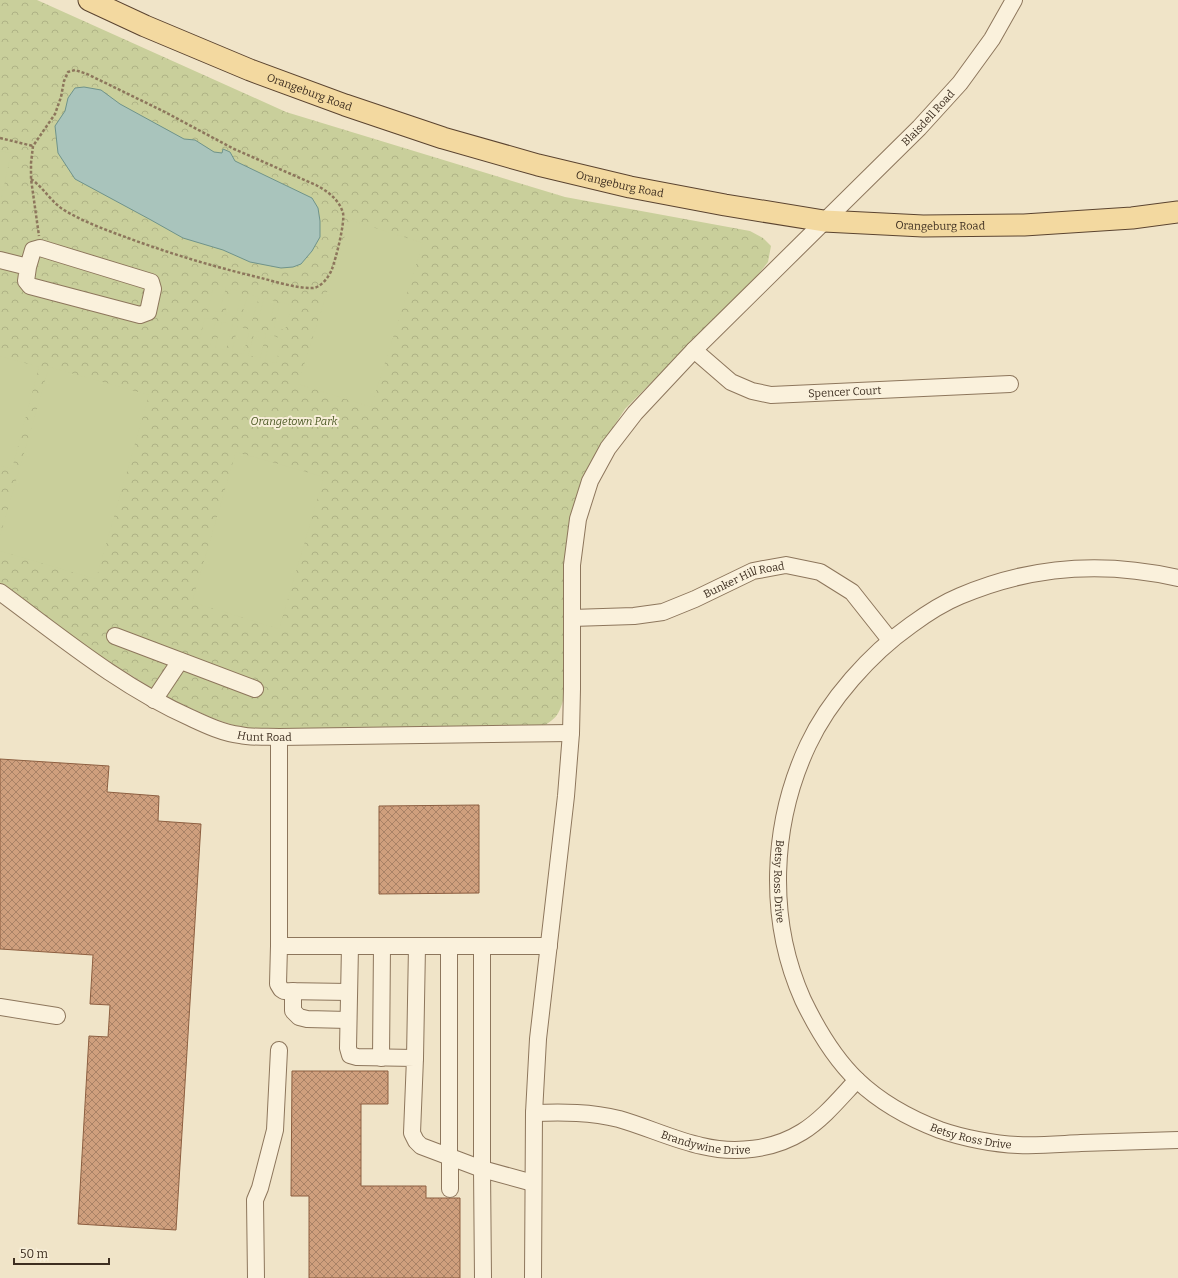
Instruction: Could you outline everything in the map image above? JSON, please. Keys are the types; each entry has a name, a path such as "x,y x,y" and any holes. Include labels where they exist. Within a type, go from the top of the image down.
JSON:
{"main road":[{"name":"Orangeburg Road","path":"89,0 145,26 250,70 345,105 443,138 538,165 630,187 725,205 824,221 923,226 1024,225 1132,218 1178,212"}],"street":[{"name":"Blaisdell Road","path":"532,1278 534,1112 538,1039 566,796 571,733 572,565 578,519 590,481 608,448 635,413 694,350 919,128 960,83 992,39 1014,0"},
{"path":"40,248 151,282 154,289 148,312 140,315 30,286 26,281 28,267 33,250 40,248"},
{"path":"0,260 28,267"},
{"name":"Spencer Court","path":"694,350 732,382 752,391 771,395 1010,384"},
{"name":"Bunker Hill Road","path":"572,618 634,616 663,612 695,599 753,571 786,565 820,572 852,592 890,640"},
{"name":"Betsy Ross Drive","path":"1178,578 1129,569 1084,568 1039,573 996,582 957,597 925,615 890,640 866,663 829,710 809,743 794,780 783,821 778,862 778,906 785,946 796,984 813,1020 832,1050 857,1080 878,1097 906,1114 941,1130 978,1140 1017,1145 1178,1140"},
{"name":"Hunt Road","path":"0,592 129,685 172,710 208,726 240,736 279,737 571,733"},
{"path":"115,636 255,689"},
{"path":"154,700 180,661"},
{"path":"279,737 278,984 284,991 349,992"},
{"path":"279,946 549,946"},
{"path":"350,946 348,1020 348,1048 350,1055 357,1057 415,1058"},
{"path":"381,1058 382,946"},
{"path":"417,946 412,1133 416,1141 421,1146 481,1169 534,1183"},
{"path":"449,946 450,1189"},
{"path":"482,946 481,1169 483,1278"},
{"path":"293,991 292,1011 298,1017 307,1019 348,1020"},
{"path":"0,1007 57,1016"},
{"path":"256,1278 255,1200 260,1188 275,1130 279,1050"},
{"name":"Brandywine Drive","path":"534,1112 581,1112 618,1119 703,1147 738,1151 771,1146 802,1132 824,1114 857,1080"}],"path":[{"path":"31,179 38,183 48,196 63,209 103,229 208,265 312,289 320,286 332,269 342,228 343,214 334,198 326,191 240,152 163,111 87,74 75,70 68,72 55,114 33,146 31,179 40,248"},
{"path":"0,138 33,146"}],"green space":[{"name":"Orangetown Park","path":"0,0 37,0 286,112 565,197 750,231 763,238 771,246 768,262 757,276 625,409 597,452 572,510 564,697 558,713 553,719 538,729 245,729 212,718 173,700 145,684 77,641 0,587"},
{"path":"0,151 11,153 0,205"},
{"path":"350,220 423,243 371,407 298,384"},
{"path":"214,284 226,288 219,312 208,309"},
{"path":"231,289 242,292 236,317 225,314"},
{"path":"248,294 259,297 252,321 241,318"},
{"path":"264,298 275,301 269,325 258,322"},
{"path":"280,302 292,305 285,330 274,327"},
{"path":"205,318 216,320 210,345 199,342"},
{"path":"222,322 233,325 226,350 215,347"},
{"path":"238,326 250,330 243,354 232,351"},
{"path":"255,331 266,334 260,358 248,355"},
{"path":"271,335 282,339 276,363 265,360"},
{"path":"0,356 39,367 12,469 0,466"},
{"path":"49,367 149,395 96,579 0,551 0,536"},
{"path":"236,452 324,477 279,629 192,602"}],"water":[{"path":"84,87 101,90 120,104 184,139 195,140 214,152 222,153 223,149 230,152 235,161 312,198 318,208 320,237 312,251 301,264 293,267 281,268 250,262 223,250 183,238 75,179 58,153 55,126 65,111 68,98 75,88"}],"building":[{"path":"0,759 109,766 107,792 159,796 158,821 201,824 176,1230 78,1224 89,1036 108,1037 110,1005 90,1004 93,955 0,949"},
{"path":"479,805 479,893 379,894 379,806"},
{"path":"292,1071 388,1071 388,1104 361,1104 361,1186 426,1186 426,1198 460,1198 460,1278 309,1278 309,1196 291,1196"}]}
